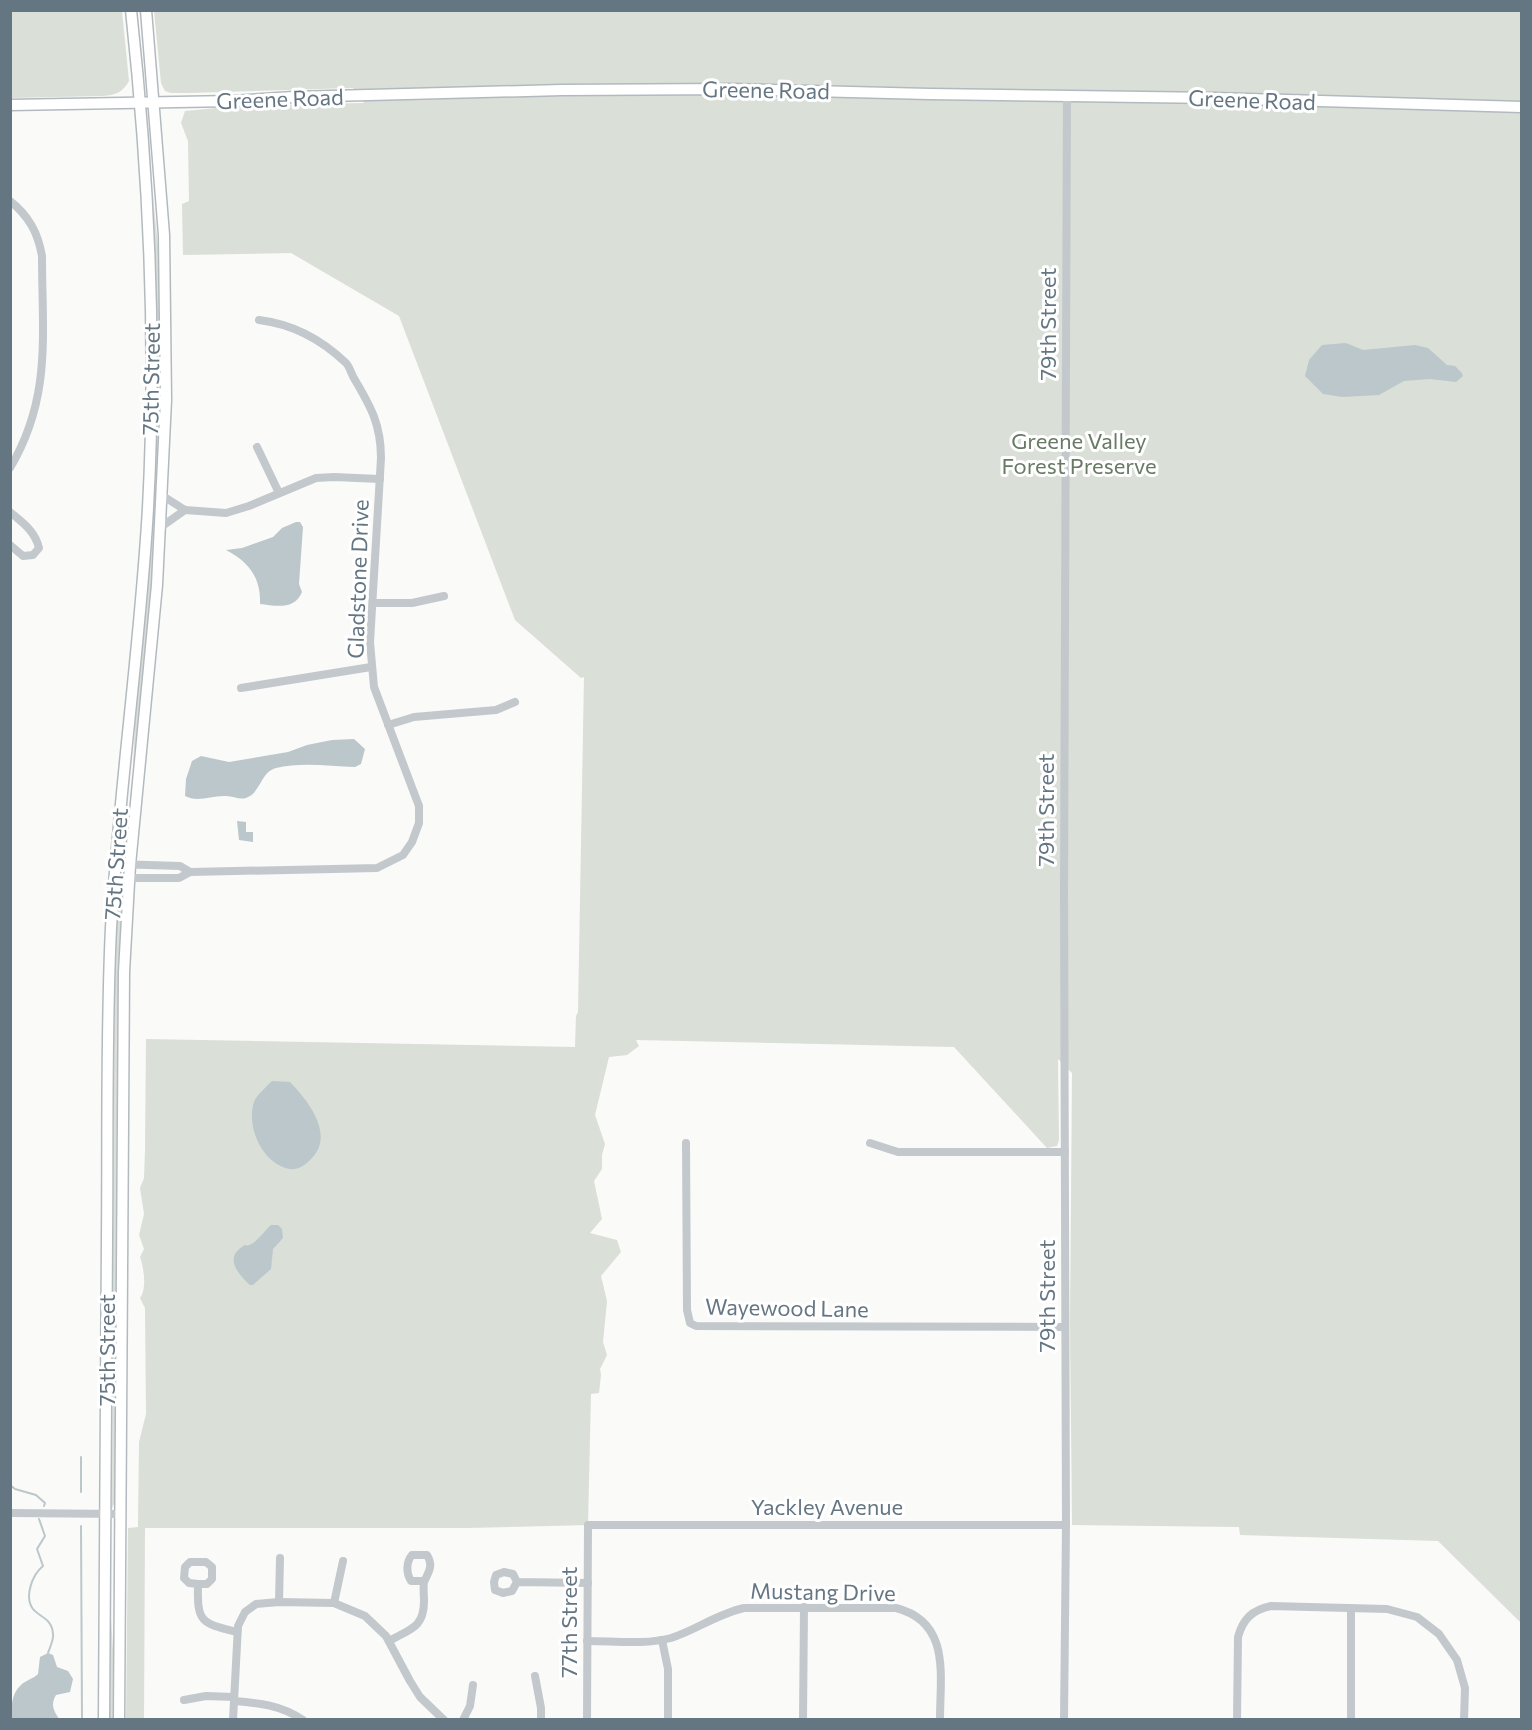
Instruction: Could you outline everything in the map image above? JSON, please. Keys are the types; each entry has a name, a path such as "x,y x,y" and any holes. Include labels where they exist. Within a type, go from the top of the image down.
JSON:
{"main road":[{"name":"75th Street","path":"119,1719 113,1514 109,991 115,864 141,610 150,462 152,325 150,245 131,10"},
{"name":"75th Street","path":"104,1719 113,1514 123,1005 129,878 153,636 163,496 166,411 163,214 146,10"},
{"name":"Greene Road","path":"10,105 586,90 729,89 1066,95 1521,108"}],"street":[{"name":"79th Street","path":"1064,1719 1066,95"},
{"path":"10,201 29,220 40,244 43,363 39,400 34,420 10,468"},
{"name":"Gladstone Drive","path":"114,878 179,878 190,872 377,868 403,855 417,832 419,806 374,687 371,667 370,642 381,449 376,419 348,365 308,335 277,322 259,320"},
{"path":"257,447 279,493"},
{"path":"163,496 185,510 226,513 239,510 316,478 380,479"},
{"path":"161,527 185,510"},
{"path":"10,512 37,538 39,548 33,555 23,556 10,545"},
{"path":"373,603 412,603 444,596"},
{"path":"241,688 371,667"},
{"path":"388,725 414,717 496,710 515,702"},
{"name":"Gladstone Drive","path":"115,864 180,866 190,872"},
{"name":"Wayewood Lane","path":"686,1143 687,1310 690,1323 696,1326 1065,1328"},
{"path":"870,1143 898,1152 1065,1152"},
{"path":"10,1513 113,1514"},
{"name":"Yackley Avenue","path":"588,1525 1066,1525"},
{"name":"77th Street","path":"587,1719 588,1525"},
{"path":"279,1602 280,1557"},
{"path":"334,1603 343,1561"},
{"path":"389,1641 416,1626 421,1620 424,1612 424,1581"},
{"path":"517,1582 588,1583"},
{"path":"198,1584 198,1607 201,1617 214,1626 237,1632"},
{"path":"233,1719 237,1632 242,1617 249,1608 264,1602 279,1602 334,1603 365,1616 389,1641 414,1688 430,1708 444,1719"},
{"path":"1237,1719 1238,1637 1247,1617 1271,1606 1387,1609 1406,1613 1428,1624 1450,1647 1462,1673 1464,1719"},
{"name":"Mustang Drive","path":"587,1641 662,1640 734,1610 756,1607 887,1607 910,1612 924,1622 936,1639 940,1660 940,1719"},
{"path":"803,1719 804,1607"},
{"path":"1351,1608 1351,1719"},
{"path":"662,1640 668,1669 668,1719"},
{"path":"535,1676 541,1719"},
{"path":"463,1719 470,1706 473,1685"},
{"path":"184,1700 206,1696 234,1699 270,1705 303,1719"}],"green space":[{"path":"10,11 122,11 129,81 122,90 108,96 11,98"},
{"name":"Greene Valley Forest Preserve","path":"154,11 1521,11 1521,1623 1438,1541 1240,1535 1239,1527 1072,1525 1070,1326 1072,1073 1058,1059 1059,1140 1057,1146 1047,1148 954,1047 636,1040 639,1046 627,1055 609,1057 595,1115 605,1144 602,1169 594,1181 602,1219 590,1233 617,1240 621,1252 601,1276 607,1301 603,1342 607,1355 600,1369 599,1393 591,1394 588,1525 467,1528 145,1528 144,1719 126,1720 128,1528 138,1527 139,1442 146,1414 145,1308 140,1298 144,1284 144,1272 140,1257 144,1249 139,1235 144,1214 140,1188 144,1178 146,1039 575,1047 578,1012 584,677 581,678 515,620 399,316 291,253 183,255 182,204 189,201 188,141 181,123 185,111 249,105 364,103 353,88 189,93 165,91 161,83"},
{"path":"153,198 160,264 162,405 152,593 133,767 136,701 152,523 156,429 157,321"},
{"path":"122,883 118,1025 116,1500 112,1508 114,998 118,896"},
{"path":"110,1602 114,1666 114,1719 109,1720"}],"shaded area":[{"path":"1346,343 1363,350 1415,345 1428,348 1447,365 1455,366 1463,376 1456,382 1430,379 1404,381 1379,395 1342,397 1323,394 1305,376 1309,360 1322,345"},
{"path":"300,522 303,527 299,584 302,592 295,602 284,606 260,604 258,586 252,572 241,560 226,550 242,548 273,537 282,528"},
{"path":"354,739 365,749 361,764 355,767 285,766 267,773 256,790 245,798 221,796 195,799 185,796 186,779 192,761 201,756 229,762 288,752 332,740"},
{"path":"237,821 246,822 246,832 253,832 253,842 239,840"},
{"path":"272,1081 290,1082 312,1109 320,1130 321,1140 317,1151 308,1162 298,1168 289,1169 271,1160 258,1143 254,1133 252,1112 254,1102"},
{"path":"271,1225 278,1225 282,1229 283,1238 273,1249 271,1269 253,1285 250,1285 235,1267 234,1257 242,1247 254,1243"},
{"path":"48,1653 53,1655 57,1667 68,1671 73,1679 70,1692 56,1695 54,1699 53,1708 59,1719 12,1719 15,1693 23,1683 38,1674 40,1657"}],"waterway":[{"path":"81,1457 81,1492"},
{"path":"10,1485 15,1489 36,1495 45,1503 44,1506"},
{"path":"39,1519 45,1536 37,1549 43,1566 33,1580 29,1598 33,1609 48,1621 52,1629 53,1638 48,1653"},
{"path":"81,1526 82,1720"}]}
